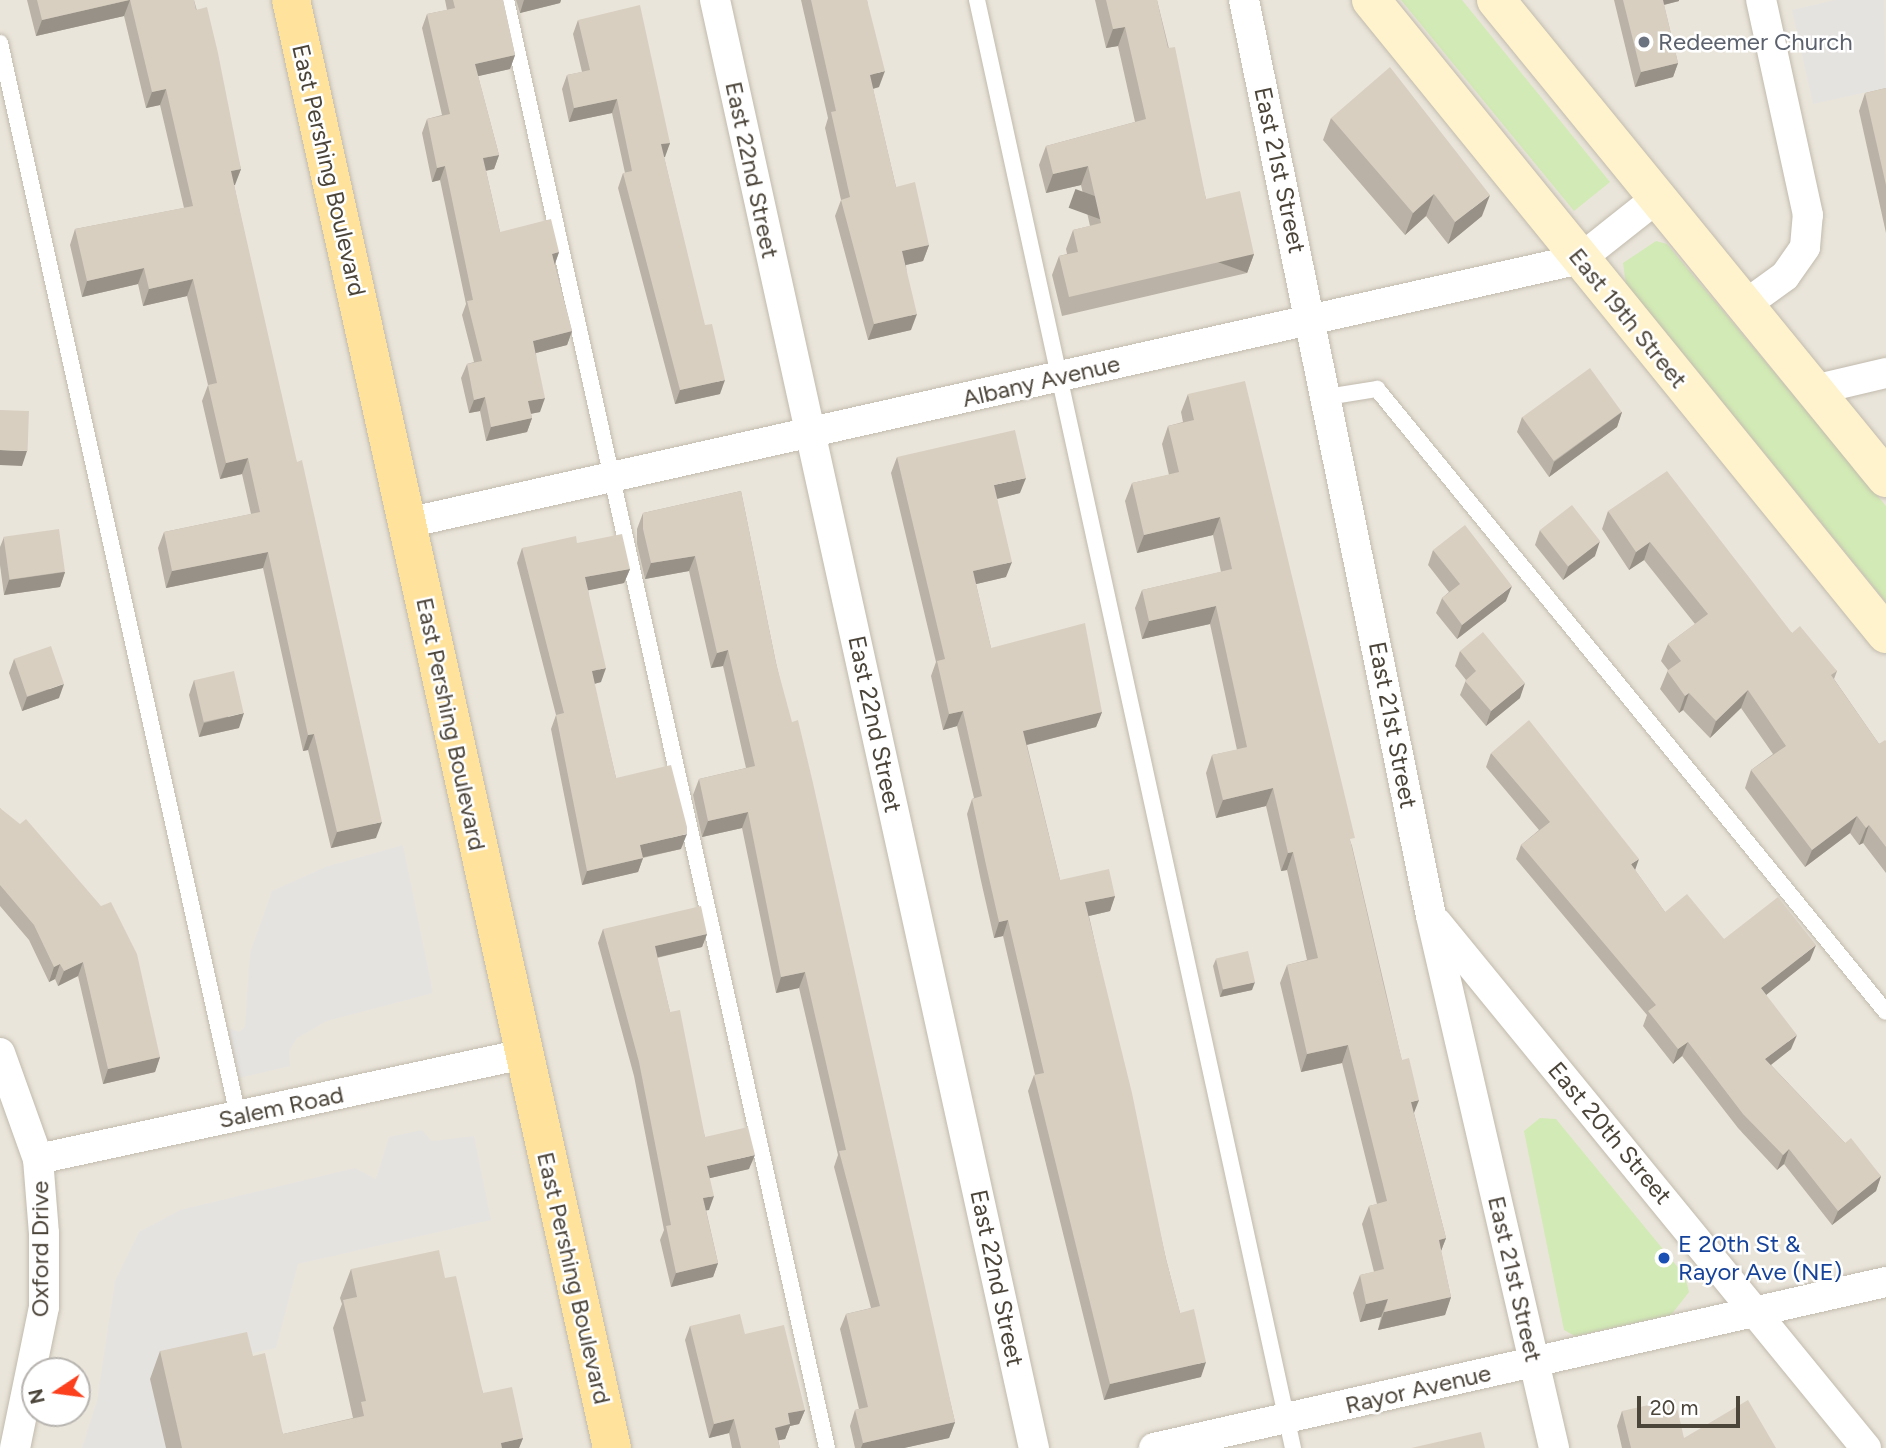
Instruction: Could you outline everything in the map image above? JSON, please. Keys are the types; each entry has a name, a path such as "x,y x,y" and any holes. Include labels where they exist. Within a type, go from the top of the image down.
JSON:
{"main road":[{"name":"East Pershing Boulevard","path":"291,0 612,1448"},
{"name":"East 19th Street","path":"1371,0 1886,634"},
{"path":"1496,0 1886,478"}],"street":[{"name":"East 22nd Street","path":"715,0 1034,1448"},
{"name":"East 21st Street","path":"1244,0 1311,317 1431,916 1554,1448"},
{"path":"1745,305 1786,276 1805,247 1808,215 1762,0"},
{"name":"Albany Avenue","path":"407,523 1059,377 1311,317 1580,259 1657,198"},
{"path":"1814,390 1886,373"},
{"name":"East 20th Street","path":"1431,916 1758,1312 1856,1443"},
{"name":"Oxford Drive","path":"0,1053 38,1159 44,1307 15,1448"},
{"name":"Salem Road","path":"38,1159 523,1054"},
{"name":"Rayor Avenue","path":"1154,1448 1290,1434 1535,1361 1886,1282"}],"lane":[{"path":"506,0 614,476 827,1448"},
{"path":"977,0 1290,1434"},
{"path":"0,43 238,1116"},
{"path":"1327,397 1377,389 1886,1012"}],"shaded area":[{"path":"0,0 1886,0 1886,1448 0,1448"},
{"path":"1835,0 1884,0 1886,88 1813,104 1792,10"},
{"path":"403,845 433,993 327,1021 297,1038 289,1051 290,1066 239,1078 228,1028 239,1032 245,1027 250,953 272,891 325,867"},
{"path":"422,1130 432,1141 474,1136 491,1220 298,1264 276,1348 154,1375 168,1448 82,1448 89,1427 91,1427 97,1401 115,1281 139,1232 180,1210 355,1168 376,1179 389,1137"}],"green space":[{"path":"1401,0 1462,0 1610,182 1574,211"},
{"path":"1656,241 1667,244 1886,506 1886,602 1626,284 1623,263"},
{"path":"1540,1118 1556,1119 1685,1276 1689,1292 1671,1315 1575,1336 1564,1330 1524,1131"}],"building":[{"path":"37,0 129,0 42,20"},
{"path":"130,0 194,0 196,10 207,7 241,169 231,171 297,462 302,460 382,822 337,832 314,734 308,735 268,552 172,571 164,532 260,512 248,458 226,463 208,385 217,383 193,279 149,289 144,268 87,281 75,229 193,206 166,89 152,92"},
{"path":"453,0 503,0 515,55 475,64 499,155 483,158 500,232 551,219 559,252 552,254 572,331 533,341 545,398 528,401 532,418 491,427 485,397 474,400 467,364 482,361 467,301 473,300 445,166 437,168 427,119 450,114 427,14 455,8"},
{"path":"811,0 867,0 885,71 870,75 896,187 915,182 929,245 902,251 917,314 874,324 841,200 850,197 831,112 836,111"},
{"path":"1106,0 1157,0 1168,48 1175,47 1206,199 1240,191 1254,254 1069,297 1059,256 1078,252 1073,230 1101,223 1088,166 1053,174 1046,146 1146,119 1125,27 1113,29"},
{"name":"Redeemer Church","path":"1623,0 1663,0 1678,63 1641,72"},
{"path":"640,5 670,143 661,144 705,325 712,324 725,380 680,390 623,173 632,171 617,99 574,108 567,75 590,70 578,20"},
{"path":"1390,67 1490,195 1455,222 1434,194 1413,213 1331,118"},
{"path":"1886,88 1886,185 1865,93"},
{"path":"1590,368 1622,412 1554,461 1522,417"},
{"path":"1245,381 1355,838 1350,839 1385,991 1402,1060 1409,1058 1419,1100 1411,1102 1446,1238 1439,1240 1451,1297 1384,1312 1388,1299 1366,1304 1360,1275 1384,1269 1369,1206 1387,1201 1348,1045 1307,1054 1287,965 1318,958 1293,852 1288,853 1273,788 1223,800 1212,755 1247,747 1216,606 1149,621 1142,590 1232,569 1220,517 1144,535 1132,483 1179,472 1168,426 1194,420 1188,394"},
{"path":"0,410 29,411 28,451 0,450"},
{"path":"1015,430 1026,478 994,485 1012,562 973,571 991,648 1085,623 1102,712 1023,731 1060,880 1109,869 1115,896 1085,902 1132,1093 1166,1259 1180,1313 1194,1309 1206,1362 1110,1384 1034,1075 1044,1073 1008,920 999,922 986,865 972,799 982,796 963,711 949,714 937,661 945,659 897,457"},
{"path":"1667,471 1792,633 1800,626 1837,671 1831,675 1879,744 1886,741 1886,847 1869,825 1866,828 1857,816 1812,850 1751,770 1786,746 1748,690 1716,721 1689,693 1685,696 1667,671 1681,661 1668,644 1708,614 1650,542 1636,552 1608,511"},
{"path":"741,491 776,663 792,722 798,720 813,783 955,1422 863,1443 855,1410 868,1407 846,1314 880,1306 839,1151 846,1150 805,972 781,977 748,812 708,821 699,779 755,766 728,650 717,653 695,556 651,563 643,529 643,513"},
{"path":"1572,505 1600,541 1568,566 1540,530"},
{"path":"1465,525 1512,586 1462,625 1442,598 1460,584 1433,550"},
{"path":"59,529 65,572 10,579 4,537"},
{"path":"622,534 630,569 585,577 606,668 592,671 616,778 671,765 687,834 640,845 643,858 587,871 556,715 564,713 522,548 576,536 577,543"},
{"path":"1483,632 1525,683 1491,711 1465,681 1476,671 1460,651"},
{"path":"51,646 64,684 27,697 14,659"},
{"path":"234,671 244,713 204,722 194,680"},
{"path":"1529,720 1639,859 1631,864 1665,912 1687,894 1724,939 1778,897 1816,945 1761,988 1797,1035 1765,1059 1845,1143 1851,1138 1881,1176 1838,1211 1789,1149 1783,1155 1743,1114 1688,1042 1678,1049 1648,1011 1656,1005 1521,845 1550,822 1491,753"},
{"path":"0,808 20,824 26,819 101,906 111,902 137,954 160,1057 108,1069 83,962 64,971 60,964 54,967 34,925 0,885"},
{"path":"701,906 707,934 655,946 670,1012 680,1010 705,1137 748,1127 755,1155 707,1166 714,1196 703,1198 718,1263 676,1273 666,1226 671,1225 639,1062 603,929"},
{"path":"1248,951 1255,982 1223,990 1216,958"},
{"path":"439,1250 445,1278 456,1276 483,1393 512,1387 523,1438 501,1443 502,1448 182,1448 160,1351 247,1332 253,1356 265,1353 283,1434 364,1416 361,1402 366,1401 343,1300 357,1297 351,1269"},
{"path":"740,1314 745,1334 784,1325 805,1410 788,1413 790,1424 775,1428 780,1448 741,1448 734,1419 714,1424 690,1326"},
{"path":"1675,1399 1684,1438 1748,1400 1776,1448 1631,1448 1622,1411"},
{"path":"1481,1432 1485,1448 1411,1448"}],"place":[{"name":"Redeemer Church","path":"1644,42"},
{"name":"E 20th St & Rayor Ave (NE)","path":"1664,1258"}]}
